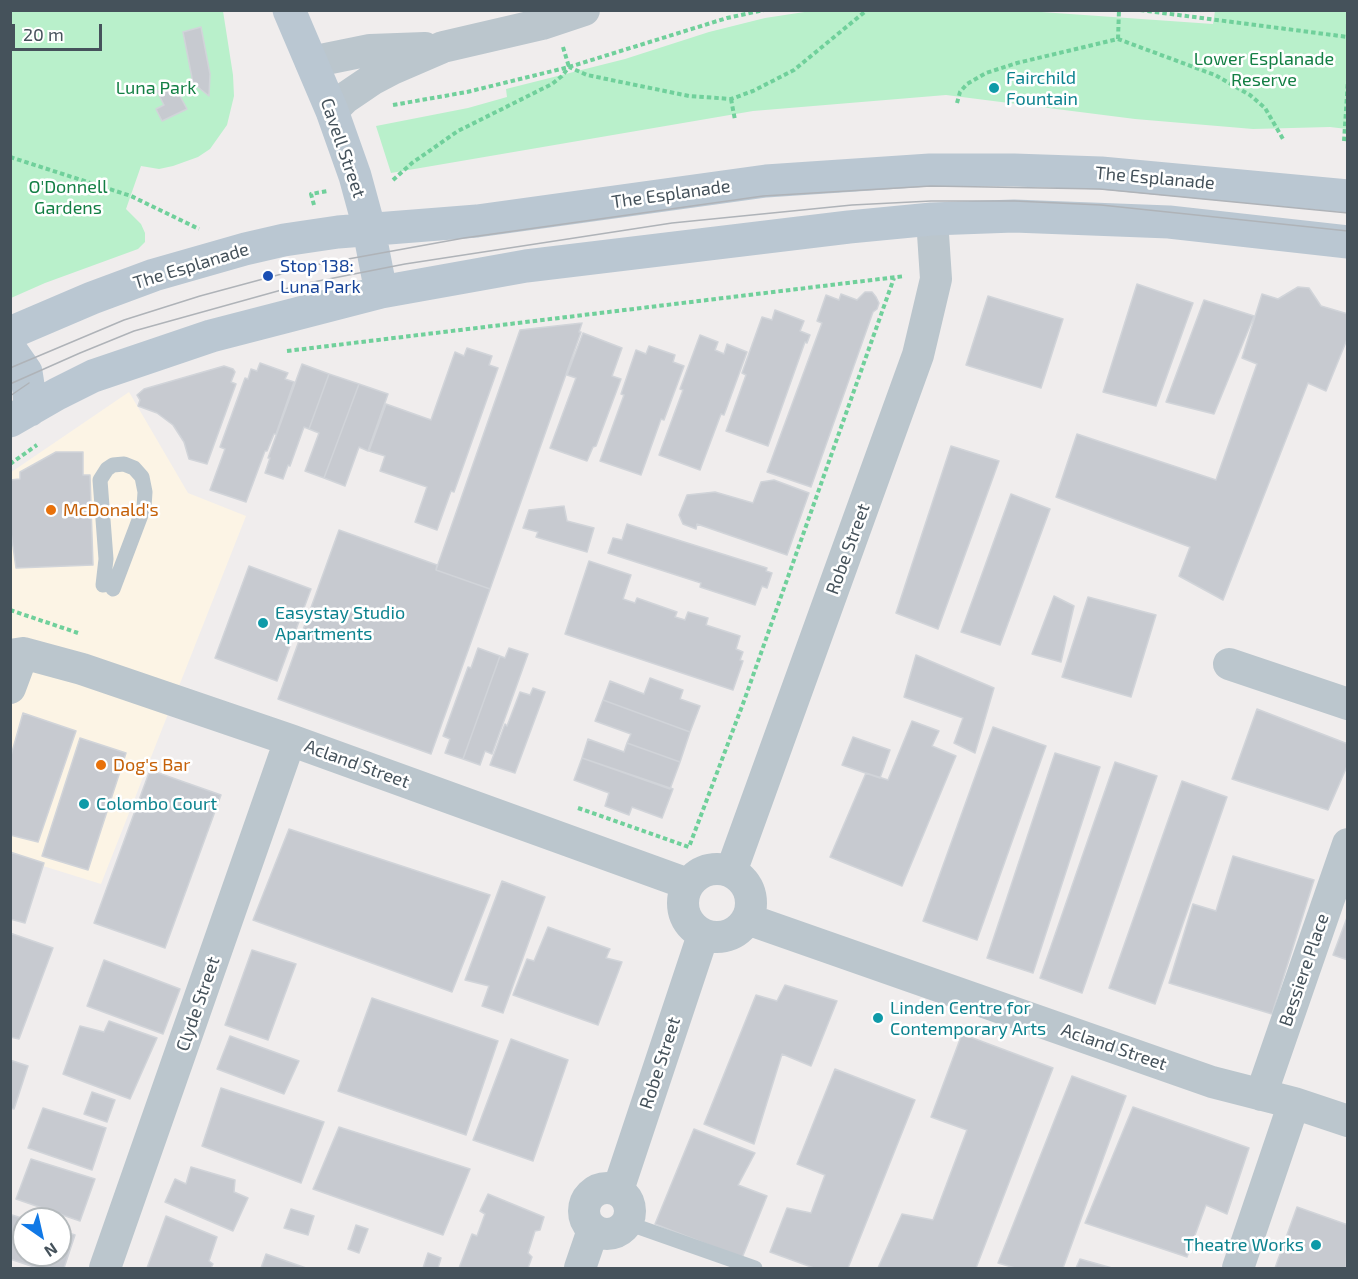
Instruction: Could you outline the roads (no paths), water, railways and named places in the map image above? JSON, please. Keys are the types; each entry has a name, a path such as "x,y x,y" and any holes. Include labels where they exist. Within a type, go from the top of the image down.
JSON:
{"street":[{"name":"Cavell Street","path":"289,10 332,111 355,176 369,230 381,292"},
{"path":"332,111 373,79 444,47 542,24 584,10"},
{"path":"311,62 370,50 444,47"},
{"path":"930,170 932,219"},
{"name":"The Esplanade","path":"10,333 92,298 182,267 284,240 319,234 477,221 766,181 930,170 1101,172 1347,196"},
{"path":"20,416 71,386 138,360 211,336 381,292 526,266 752,238 932,219 1014,216 1168,222 1347,242"},
{"name":"Robe Street","path":"731,872 918,355 936,279 932,219"},
{"path":"10,349 21,363 27,376 20,416"},
{"path":"10,688 15,648"},
{"name":"Acland Street","path":"15,648 290,740 688,884"},
{"path":"1229,664 1347,704"},
{"name":"Clyde Street","path":"105,1269 290,740"},
{"name":"Bessiere Place","path":"1261,1095 1347,844"},
{"path":"712,869 731,872 741,878 747,887 751,908 747,919 733,933 723,937 713,938 694,930 684,913 684,893 688,884 694,877 712,869"},
{"name":"Acland Street","path":"747,919 1201,1078 1294,1103 1347,1121"},
{"name":"Robe Street","path":"618,1190 703,935"},
{"path":"1238,1269 1294,1103"},
{"path":"607,1188 618,1190 627,1199 630,1211 627,1223 621,1230 612,1234 602,1234 593,1230 586,1221 584,1210 587,1199 595,1191 607,1188"},
{"path":"580,1269 593,1230"}],"lane":[{"path":"124,464 135,468 142,477 144,507 108,587 100,480 107,469 113,465 124,464"},
{"path":"627,1223 755,1269"}],"tram line":[{"path":"10,368 124,320 200,296 315,265 464,238 763,196 931,186 1100,189 1348,213"},
{"path":"10,384 134,331 303,284 405,264 672,223 852,205 931,201 1015,201 1101,205 1348,231"},
{"path":"10,396 29,383"}],"place":[{"name":"Fairchild Fountain","path":"994,88"},
{"name":"Stop 138: Luna Park","path":"268,276"},
{"name":"McDonald's","path":"51,510"},
{"name":"Easystay Studio Apartments","path":"263,623"},
{"name":"Dog's Bar","path":"101,765"},
{"name":"Colombo Court","path":"84,804"},
{"name":"Linden Centre for Contemporary Arts","path":"878,1018"},
{"name":"Theatre Works","path":"1316,1245"}],"park label":[{"name":"Lower Esplanade Reserve","path":"1264,69"},
{"name":"Luna Park","path":"156,88"},
{"name":"O'Donnell Gardens","path":"68,198"}]}
